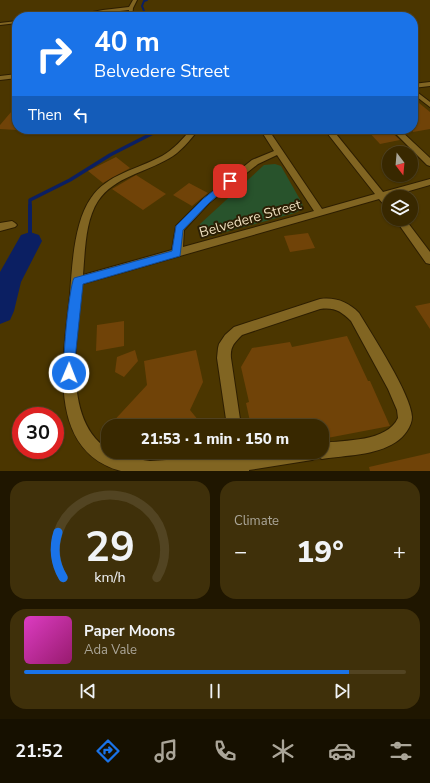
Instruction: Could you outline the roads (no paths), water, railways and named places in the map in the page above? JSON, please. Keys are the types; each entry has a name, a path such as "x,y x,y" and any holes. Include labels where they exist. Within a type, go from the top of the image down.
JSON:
{"street":[{"path":"131,12 131,8 136,0"},
{"path":"97,12 131,8"},
{"path":"0,24 12,23"},
{"path":"0,78 12,77"},
{"path":"418,85 430,84"},
{"path":"418,95 430,105"},
{"path":"191,134 170,154 118,179 105,188 95,199 88,211 83,239 69,359 70,401 78,427 94,449 113,462 140,468 239,462 261,459"},
{"path":"268,134 320,213"},
{"path":"332,134 382,195"},
{"path":"400,134 430,163"},
{"path":"177,254 179,229 206,201 255,162 280,151"},
{"name":"Belvedere Street","path":"400,190 430,182"},
{"name":"Belvedere Street","path":"78,281 382,195"},
{"path":"0,226 12,225"},
{"path":"405,226 430,260"},
{"path":"233,419 224,358 224,348 229,339 238,331 252,325 320,304 329,302 339,304 348,309 355,317 400,400 405,416 401,428 390,437 373,443 329,450"}],"waterway":[{"path":"144,12 142,6 144,1 147,0"},
{"path":"30,241 30,200 70,180 110,155 151,134"},
{"path":"0,311 8,282 30,241"}]}
